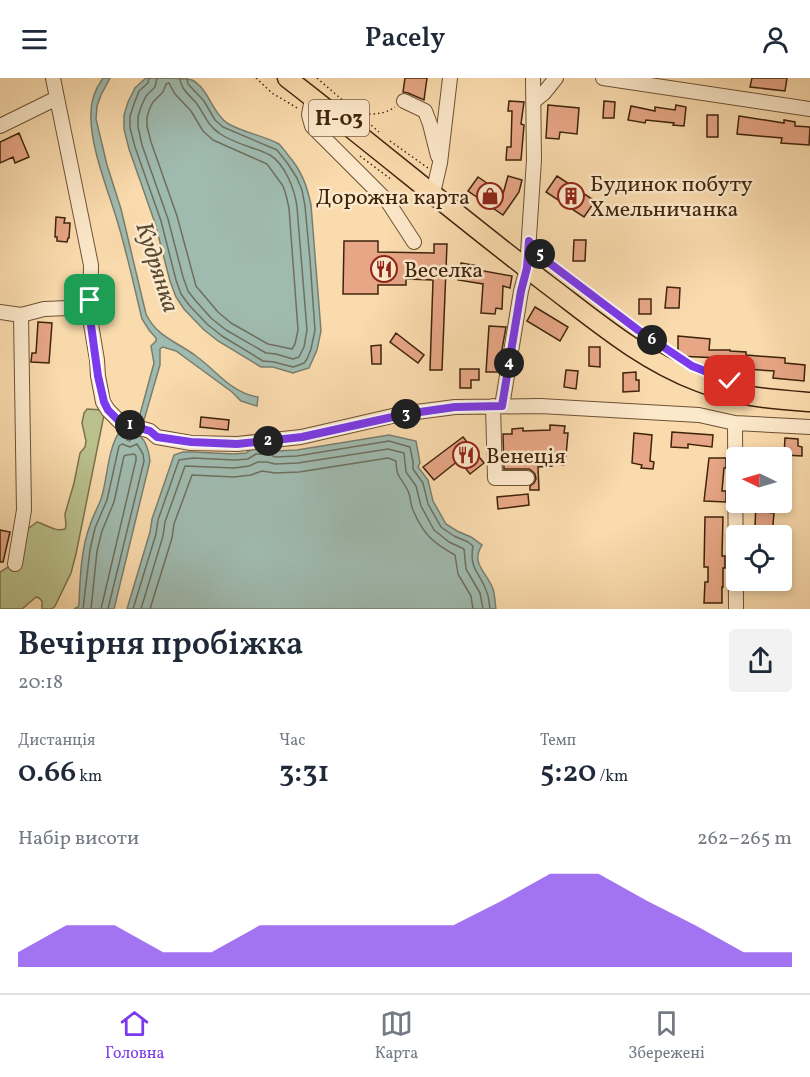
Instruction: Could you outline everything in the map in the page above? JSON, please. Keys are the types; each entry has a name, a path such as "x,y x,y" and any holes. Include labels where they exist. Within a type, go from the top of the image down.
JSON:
{"main road":[{"name":"Н-03","path":"287,78 312,98 437,177 527,268 631,347 675,372 719,390 757,398 810,402"}],"street":[{"path":"53,78 91,265 90,312 98,376 104,402 108,410 120,422 150,431 157,437 191,442 237,444 302,437 406,414 455,407 540,406 699,415 735,423 810,427"},
{"path":"437,177 450,78"},
{"path":"526,478 495,478 497,406 527,268 534,160 533,78"},
{"path":"534,101 556,78"},
{"path":"603,78 810,109"},
{"path":"0,126 57,98"},
{"path":"312,98 309,118 312,126 388,202 414,242"},
{"path":"404,101 425,111 430,124 437,177"},
{"path":"0,312 21,315 44,309 68,308 90,312"},
{"path":"15,564 24,510 21,315"},
{"path":"735,423 736,609"}],"path":[{"path":"256,78 273,93"},
{"path":"317,78 379,132"},
{"path":"359,114 384,113 404,101"},
{"path":"386,138 437,177"},
{"path":"529,241 544,259 571,281 683,360"}],"green space":[{"path":"87,409 102,410 104,415 71,573 52,609 42,609 42,601 36,597 22,609 0,609 0,572 10,566 24,534 37,522 54,529 65,529 65,514 80,453 85,447 82,423"}],"water":[{"path":"103,78 110,78 97,106 96,119 121,209 146,314 150,322 161,333 196,356 232,386 248,395 258,397 257,406 241,401 176,351 163,347 160,349 160,365 144,420 139,418 154,363 151,346 156,338 142,319 124,245 93,138 92,103"},
{"path":"146,78 192,80 203,89 222,119 246,132 279,144 300,172 311,205 321,331 317,350 309,368 293,373 273,367 261,367 218,341 203,329 176,297 155,223 124,129 124,115 128,102 135,88"},
{"path":"131,429 127,440 130,441 134,429 141,431 140,436 146,444 150,461 114,609 74,609 79,604 87,534 101,499 110,455 120,431"},
{"path":"389,435 416,441 420,463 418,467 428,480 433,501 446,524 482,545 478,558 479,563 493,589 496,609 127,609 152,519 174,455 183,452 246,453 253,448 274,448 275,451 297,450"}],"building":[{"path":"405,78 427,78 424,100 403,92"},
{"path":"752,78 787,78 785,91 750,87"},
{"path":"509,101 524,102 521,124 524,125 521,160 506,160 507,147 511,147 512,111 508,111"},
{"path":"604,101 615,102 614,118 603,118"},
{"path":"548,105 579,108 577,134 560,132 559,139 546,138"},
{"path":"676,105 686,107 684,126 646,120 645,123 628,120 631,106 655,111 655,107 675,110"},
{"path":"707,115 718,115 718,137 707,137"},
{"path":"739,116 784,123 784,120 795,122 795,126 810,127 809,145 781,143 782,138 737,134"},
{"path":"19,133 29,157 15,163 13,157 0,163 0,142"},
{"path":"508,176 522,180 519,192 503,215 468,191 478,177 503,194"},
{"name":"Будинок побуту Хмельничанка","path":"557,176 595,201 584,217 546,192"},
{"path":"56,217 65,218 64,223 70,223 67,242 57,241 55,237"},
{"path":"574,240 586,240 585,261 573,261"},
{"path":"344,241 378,241 378,252 434,253 434,244 447,244 442,370 430,370 433,280 406,279 406,285 378,285 378,294 343,294"},
{"path":"461,263 479,266 478,270 512,276 510,288 503,286 502,309 496,308 495,314 481,313 483,284 458,280"},
{"path":"667,287 680,288 679,308 665,308"},
{"path":"639,299 651,299 651,314 639,314"},
{"path":"535,307 568,327 560,341 527,321"},
{"path":"38,322 52,323 49,363 31,362 32,353 36,353"},
{"path":"489,326 506,327 498,372 486,372"},
{"path":"396,333 424,355 418,363 390,342"},
{"path":"678,336 710,339 709,350 730,350 746,352 746,355 785,358 785,363 805,365 804,381 773,378 774,371 746,369 746,374 737,374 738,368 718,368 718,358 678,356"},
{"path":"381,345 381,364 372,364 371,346"},
{"path":"589,347 600,347 600,367 589,366"},
{"path":"460,369 479,369 479,380 471,380 471,388 460,388"},
{"path":"566,370 578,371 576,389 564,387"},
{"path":"636,372 639,391 623,392 623,373"},
{"path":"201,417 229,420 228,430 200,427"},
{"path":"550,425 565,426 564,433 568,433 564,465 552,463 552,466 538,467 539,490 530,490 530,486 536,479 532,471 504,469 503,434 512,434 512,429 523,428 523,431 550,430"},
{"path":"672,432 713,435 712,447 688,444 688,448 671,447"},
{"path":"634,433 652,435 650,461 654,462 653,469 641,468 642,465 632,463"},
{"path":"463,437 484,463 470,474 459,460 434,480 423,467"},
{"path":"785,438 798,439 798,446 802,447 802,456 792,455 792,447 784,447"},
{"path":"709,458 726,458 722,491 726,491 726,502 704,501"},
{"path":"528,494 529,505 498,509 497,497"},
{"path":"756,513 774,513 773,525 755,525"},
{"path":"705,517 723,517 722,556 725,556 725,568 723,568 722,603 704,603 705,582 708,582 708,567 704,567"},
{"path":"0,530 10,532 3,562 0,562"}],"place":[{"name":"Дорожна карта","path":"490,196"},
{"name":"Будинок побуту Хмельничанка","path":"571,196"},
{"name":"Веселка","path":"384,269"},
{"name":"Венеція","path":"466,455"}],"route":[{"path":"90,300 90,318 98,376 108,410 120,422 150,431 157,437 191,442 237,444 302,437 406,414 455,407 502,406 521,291 527,268 529,241 544,259 638,330 692,366 730,381"}],"water label":[{"name":"Кудрянка","path":"158,267"}]}
